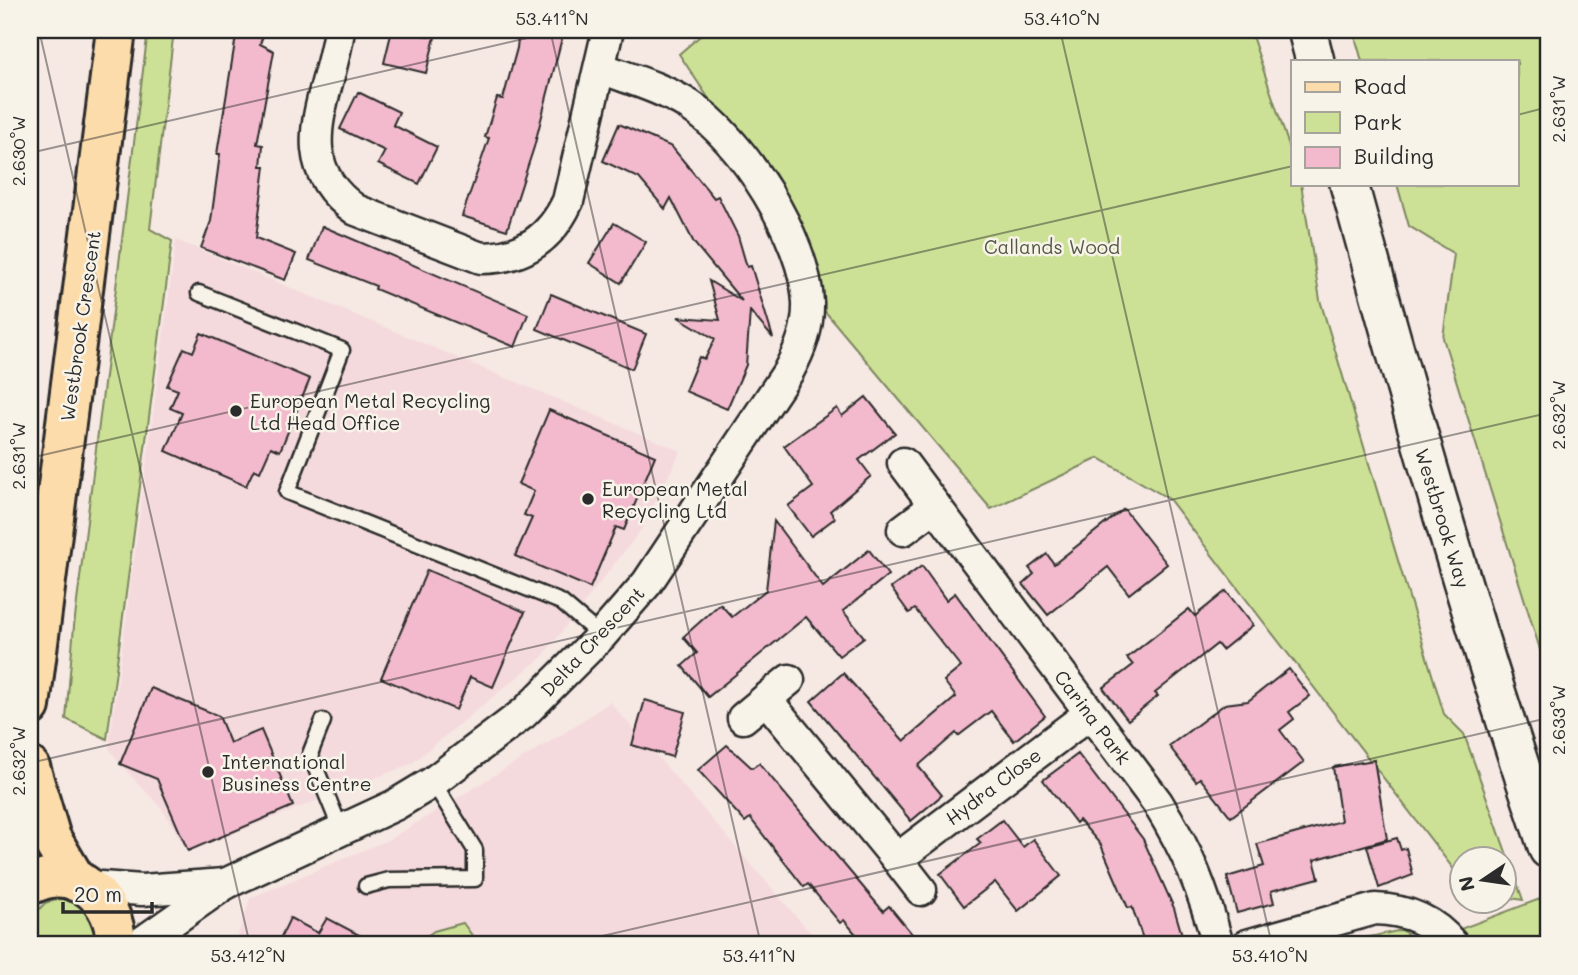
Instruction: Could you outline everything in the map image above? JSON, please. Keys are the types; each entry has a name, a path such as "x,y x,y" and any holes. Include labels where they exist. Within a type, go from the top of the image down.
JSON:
{"main road":[{"name":"Westbrook Crescent","path":"30,706 117,30"},
{"path":"30,767 51,838 82,884"},
{"path":"30,886 57,878 82,884 101,897 111,912 116,945"}],"street":[{"path":"339,30 315,139 317,161 326,182 339,198 356,210 481,258 517,253 542,238 559,219 568,201 608,30"},
{"path":"1307,30 1315,60"},
{"name":"Delta Crescent","path":"138,945 225,884 395,805 433,782 524,713 601,636 647,583 788,372 801,347 808,302 804,278 780,218 750,167 721,131 688,105 601,68"},
{"name":"Westbrook Way","path":"1350,186 1414,422 1548,849"},
{"name":"Carina Park","path":"903,463 1157,802 1184,846 1202,886 1218,945"},
{"path":"903,530 935,506"},
{"path":"743,718 789,680"},
{"path":"766,699 922,890"},
{"name":"Hydra Close","path":"897,859 1089,714"},
{"name":"Delta Crescent","path":"82,884 142,890 225,884"},
{"path":"1247,945 1375,909 1392,909 1427,921 1453,945"}],"lane":[{"path":"199,293 342,350 287,492 561,602 601,636"},
{"path":"323,721 310,754 341,830"},
{"path":"366,886 389,880 475,879 475,850 433,782"}],"shaded area":[{"path":"176,240 681,451 641,530 542,657 411,764 188,851 162,809 120,764 109,748"},
{"path":"610,702 821,945 480,945 463,924 434,931 414,945 235,945 250,898 390,839"}],"green space":[{"path":"148,30 174,30 150,229 172,241 107,739 66,719 74,626"},
{"name":"Callands Wood","path":"707,30 1250,30 1291,152 1291,186 1301,186 1320,300 1444,714 1464,734 1504,846 1448,846 1448,862 1169,499 1099,458 991,509 791,271 749,159 679,54"},
{"path":"1353,30 1548,30 1548,675 1443,338 1454,254 1409,226 1398,186 1518,186 1518,60 1362,60"},
{"name":"Callands Wood","path":"1518,886 1523,900 1518,899"},
{"path":"1548,896 1548,945 1451,945 1447,934 1495,916 1518,916 1518,907"},
{"path":"57,899 77,902 89,911 98,945 30,945 30,919 45,903"},
{"path":"463,923 479,945 414,945 434,931"},
{"path":"1402,930 1420,945 1332,945"}],"building":[{"path":"237,30 265,30 260,44 274,51 257,144 263,145 261,166 265,166 256,238 296,254 285,280 201,248 211,221 220,154 217,154"},
{"path":"392,30 435,37 426,73 384,63"},
{"path":"519,30 564,30 534,147 507,230 462,216 489,138 485,137 497,98 503,99 517,48"},
{"path":"358,92 399,112 393,125 437,147 419,184 378,164 385,151 340,129"},
{"path":"619,124 672,147 714,198 718,196 738,236 747,267 751,266 773,338 750,311 746,365 727,409 685,391 699,357 705,359 715,339 678,317 720,320 709,281 742,301 694,243 671,198 665,209 639,178 603,161"},
{"path":"614,223 646,242 621,283 589,263"},
{"path":"322,226 528,314 515,347 375,289 376,286 309,260"},
{"path":"551,294 646,334 632,369 537,329"},
{"name":"European Metal Recycling Ltd Head Office","path":"201,333 310,379 280,451 271,447 260,472 254,469 246,486 166,451 182,413 170,408 178,390 167,386 184,348 193,352"},
{"path":"866,397 895,433 859,460 871,476 830,511 835,518 811,536 788,506 813,487 784,446 837,408 842,416"},
{"name":"European Metal Recycling Ltd","path":"549,410 655,456 624,530 616,527 590,588 515,556 532,518 524,515 534,491 518,484"},
{"path":"1124,509 1167,564 1129,594 1108,567 1048,615 1023,584 1034,574 1029,568 1047,554 1054,564"},
{"path":"774,521 823,587 869,550 888,575 843,611 864,637 839,656 806,617 708,697 682,666 697,653 683,637 720,604 732,617 766,590"},
{"path":"922,566 946,600 955,593 1045,716 1014,741 991,711 958,736 956,733 918,766 942,795 911,821 811,701 843,673 904,741 956,697 944,681 961,667 915,609 909,613 891,588"},
{"path":"427,570 525,612 493,687 470,677 456,710 381,678"},
{"path":"1226,591 1253,625 1222,650 1217,644 1155,693 1158,696 1128,720 1103,688 1133,665 1127,658 1189,609 1195,616"},
{"path":"1289,669 1310,696 1289,712 1294,719 1280,730 1304,762 1231,817 1200,778 1196,781 1169,746 1225,704 1248,701"},
{"name":"International Business Centre","path":"151,688 219,716 230,743 261,730 293,806 188,851 157,779 120,764"},
{"path":"645,700 685,712 672,757 632,745"},
{"path":"727,745 752,768 759,763 883,911 889,906 921,945 865,945 844,920 840,923 808,884 804,887 750,818 745,822 698,770"},
{"path":"1078,754 1143,839 1174,908 1185,945 1145,945 1132,907 1128,908 1101,845 1079,820 1076,823 1043,780"},
{"path":"1374,760 1387,839 1314,860 1319,878 1271,891 1274,903 1237,913 1227,877 1264,866 1257,844 1341,821 1333,767"},
{"path":"1002,820 1023,847 1033,839 1061,876 1018,911 995,882 964,906 940,874 981,843 977,839"},
{"path":"1397,838 1401,850 1406,848 1413,875 1379,888 1367,846"},
{"path":"290,918 318,933 327,918 378,945 277,945"}],"place":[{"name":"European Metal Recycling Ltd Head Office","path":"236,411"},
{"name":"European Metal Recycling Ltd","path":"588,499"},
{"name":"International Business Centre","path":"208,772"}]}
